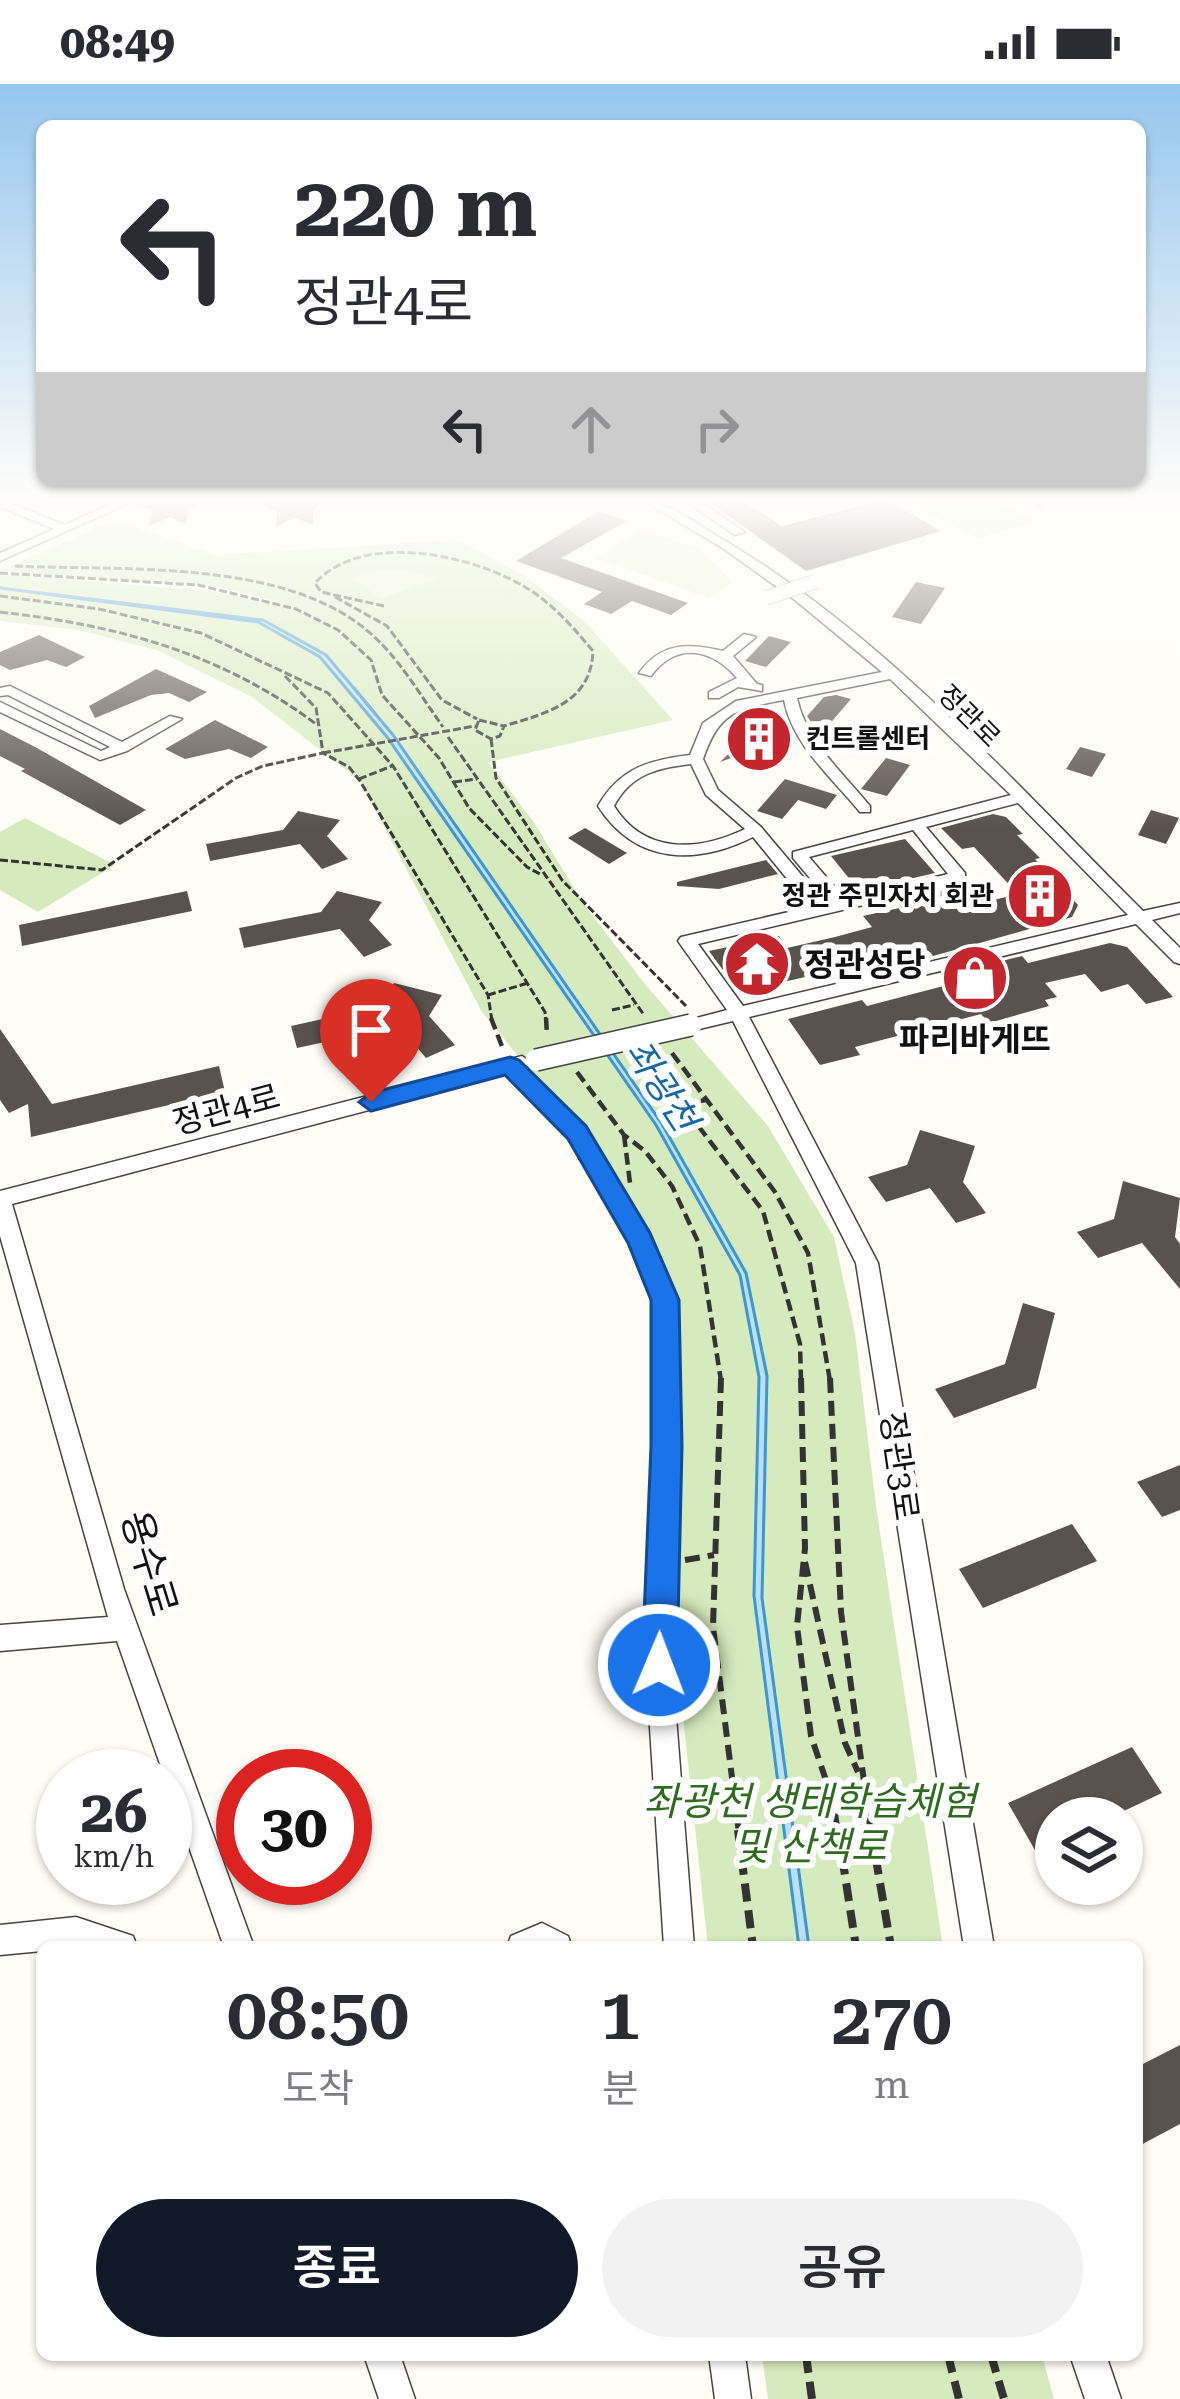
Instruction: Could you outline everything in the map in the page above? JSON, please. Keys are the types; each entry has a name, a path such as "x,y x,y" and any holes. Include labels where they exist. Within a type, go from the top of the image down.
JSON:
{"street":[{"name":"정관로","path":"816,611 893,674 1180,958"},
{"path":"646,673 656,656 669,650 725,656 748,637"},
{"path":"725,656 771,717"},
{"path":"714,695 736,682 773,697 893,674"},
{"path":"0,692 10,690 122,748"},
{"path":"753,692 708,726 697,759 712,792 755,830 821,909"},
{"path":"795,692 790,698 797,729 816,745 865,809"},
{"path":"0,706 100,756 175,719"},
{"path":"697,759 637,771 617,782 606,806 615,825 634,842 665,850 729,846 755,830"},
{"path":"842,904 799,855 1018,798"},
{"path":"738,1012 687,941 959,877 916,824"},
{"path":"690,1018 738,1012 1180,908"},
{"name":"정관3로","path":"738,1012 854,1230 874,1289 978,1941"},
{"name":"정관4로","path":"1,1208 690,1018"},
{"path":"510,1066 577,1132 640,1240 665,1300 667,1446 659,1665 679,1941"},
{"name":"용수로","path":"1,1208 125,1628 236,1941"},
{"path":"0,1638 125,1628"},
{"path":"0,1940 76,1932 104,1941"},
{"path":"384,2361 397,2399"},
{"path":"728,2361 734,2399"},
{"path":"1090,2361 1103,2399"}],"path":[{"path":"108,611 201,633 328,693 393,766 545,1012 547,1036"},
{"path":"301,611 358,644 371,660 370,674 404,726 428,745 469,808 475,808 527,867 545,876"},
{"path":"334,611 388,650 443,727"},
{"path":"360,611 399,637 442,700 477,723 491,740 496,778 562,880 690,1018"},
{"path":"0,860 102,870 236,778 263,766 477,723 504,727 561,708 582,690 592,670 593,651 552,611"},
{"path":"0,612 76,620 194,650 239,670 316,724"},
{"path":"281,672 316,708 323,753 349,766 358,779 488,995 493,1028 510,1066"},
{"path":"491,740 504,727"},
{"path":"448,737 647,1018"},
{"path":"358,779 393,766"},
{"path":"454,782 478,779"},
{"path":"488,995 528,983"},
{"path":"612,1010 634,1005"},
{"path":"671,1051 775,1192 808,1253 829,1359 841,1612 861,1777 890,1941"},
{"path":"573,1068 624,1136 645,1151 672,1186 700,1246 718,1342 723,1409 713,1627 752,1941"},
{"path":"655,1069 763,1211 800,1344 804,1558 797,1626 812,1736 832,1801 855,1941"},
{"path":"682,1103 707,1100"},
{"path":"804,1558 845,1744 861,1777"},
{"path":"807,2361 812,2399"},
{"path":"949,2361 959,2399"},
{"path":"994,2361 1004,2399"}],"green space":[{"name":"좌광천 생태학습체험 및 산책로","path":"0,611 571,611 673,720 488,762 533,821 585,906 645,984 768,1126 834,1237 855,1333 876,1506 942,1941 707,1941 683,1717 673,1310 613,1172 482,1012 360,781 252,697 159,651 79,630 0,621"},
{"path":"25,818 115,865 38,912 0,890 0,832"},
{"path":"763,2361 1044,2361 1054,2399 768,2399"}],"water":[{"name":"좌광천","path":"175,611 263,620 326,655 393,735 662,1124 746,1273 767,1376 762,1598 808,1941 798,1941 754,1596 759,1377 740,1275 656,1125 387,737 320,657 258,622"}],"building":[{"path":"896,611 930,611 921,624 892,617"},
{"path":"39,635 85,657 66,667 47,660 10,670 0,665 0,652"},
{"path":"769,636 791,642 766,667 745,661"},
{"path":"156,669 207,692 189,702 169,693 151,695 95,718 89,706"},
{"path":"824,697 851,699 827,727 811,722 807,716"},
{"path":"215,720 268,747 251,758 229,749 185,759 165,749"},
{"name":"컨트롤센터","path":"760,724 787,724 770,744 720,762"},
{"path":"0,729 146,810 120,825 21,771 25,769 0,756"},
{"path":"1080,747 1106,754 1092,777 1066,769"},
{"path":"886,758 910,765 887,796 861,789"},
{"path":"785,779 837,795 826,809 798,800 782,819 757,811"},
{"path":"1151,810 1179,818 1166,844 1138,835"},
{"path":"298,811 340,820 327,836 348,859 322,869 300,844 210,861 206,844 283,830"},
{"path":"993,814 1006,817 1023,834 1017,835 1078,905 1072,917 933,956 930,952 894,957 739,992 709,951 779,936 787,948 835,937 872,927 863,916 918,904 905,900 949,889 961,891 973,905 1018,894 974,847 962,849 941,828"},
{"path":"585,828 627,853 609,864 568,838"},
{"path":"905,839 935,873 866,889 856,887 831,856"},
{"path":"766,860 778,874 719,889 677,886 677,882"},
{"path":"187,891 192,911 22,946 19,925"},
{"path":"337,891 382,902 369,920 392,945 364,957 340,929 244,948 239,928 321,912"},
{"path":"1110,943 1127,947 1173,997 1146,1004 1128,984 1101,992 1085,974 1045,983 1057,997 1045,1000 1049,1006 989,1023 981,1014 855,1047 860,1055 820,1065 788,1019 862,1000 867,1006 955,983 948,974 1022,956 1028,963"},
{"path":"394,983 442,995 429,1016 455,1045 426,1058 399,1026 297,1048 291,1026 377,1007"},
{"path":"0,1029 52,1104 219,1066 225,1092 31,1137 28,1104 9,1113 0,1100"},
{"path":"920,1130 975,1146 963,1182 986,1213 956,1223 930,1188 886,1202 868,1177 907,1165"},
{"path":"1123,1181 1180,1198 1175,1237 1180,1244 1180,1289 1142,1243 1098,1258 1077,1232 1114,1219"},
{"path":"1023,1303 1055,1313 1036,1388 954,1418 935,1389 1005,1364"},
{"path":"1180,1465 1180,1510 1162,1517 1137,1482"},
{"path":"1072,1524 1097,1561 983,1608 959,1569"},
{"path":"1132,1747 1162,1793 1143,1802 1143,1797 1035,1797 1035,1850 1008,1803"},
{"path":"1180,2045 1180,2124 1143,2144 1143,2064"}],"waterway":[{"name":"좌광천","path":"354,688 376,715"}],"place":[{"name":"컨트롤센터","path":"759,739"},
{"name":"정관 주민자치 회관","path":"1040,896"},
{"name":"정관성당","path":"757,964"},
{"name":"파리바게뜨","path":"975,978"}],"route":[{"path":"371,1102 510,1066 577,1132 640,1240 665,1300 668,1365 659,1665"}]}
